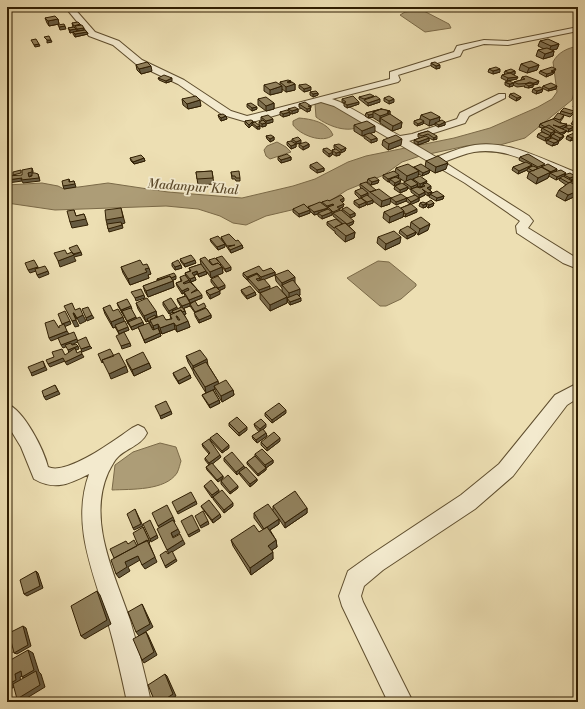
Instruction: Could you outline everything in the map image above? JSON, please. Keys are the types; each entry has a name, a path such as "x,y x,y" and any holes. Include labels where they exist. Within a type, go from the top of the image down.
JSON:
{"street":[{"path":"69,7 92,34 116,43 139,62 181,82 237,118 246,119 256,118 307,102 395,80 393,74 457,54 460,48 484,42 508,43 578,29"},
{"path":"402,142 461,121 464,118 464,115 502,96"},
{"path":"322,99 337,104 402,142 525,219 527,222 522,226 522,230 568,260 578,264"},
{"path":"430,159 479,148 492,148 521,154 578,177"},
{"path":"402,702 353,606 350,596 356,579 376,562 468,502 506,470 561,400 578,390"},
{"path":"7,411 16,421 38,461 41,472 49,478 60,478 110,453 138,433"},
{"path":"110,453 99,472 92,494 92,519 99,566 118,620 139,702"}],"shaded area":[{"path":"422,10 449,24 451,28 425,32 400,15 405,12"},
{"path":"578,46 578,63 575,77 576,85 572,100 525,138 500,145 487,144 466,146 420,156 402,162 384,175 347,190 330,201 266,216 246,225 233,223 220,216 198,209 166,206 55,210 7,203 7,185 42,183 58,186 64,189 108,183 168,192 242,198 293,186 315,179 348,162 366,156 454,138 490,128 538,107 552,99 557,92 553,62 564,51"},
{"path":"321,102 331,103 366,122 355,129 334,127 327,124 316,117 315,104"},
{"path":"299,118 314,120 323,124 331,131 333,135 324,139 306,135 296,129 293,125 293,121"},
{"path":"277,142 291,152 270,159 266,156 264,150 267,146"},
{"path":"378,261 389,262 416,284 416,286 401,299 386,306 380,306 347,278"},
{"path":"160,443 176,447 181,461 177,473 172,479 147,488 112,490 115,465 133,452"}],"building":[{"path":"55,16 58,19 48,21 45,18"},
{"path":"78,22 80,24 74,26 72,23"},
{"path":"64,24 65,26 59,27 58,25"},
{"path":"82,25 84,28 77,29 75,26"},
{"path":"74,27 76,29 70,30 68,28"},
{"path":"85,30 87,32 75,34 73,32"},
{"path":"49,36 51,40 47,40 44,37"},
{"path":"36,39 39,44 34,45 31,40"},
{"path":"548,39 559,44 551,46 540,41"},
{"path":"547,48 554,51 545,54 538,50"},
{"path":"531,61 539,65 529,68 521,64"},
{"path":"147,62 151,66 139,69 136,65"},
{"path":"435,62 440,65 436,66 431,63"},
{"path":"496,67 500,69 493,71 489,69"},
{"path":"552,67 556,69 551,71 554,72 547,74 540,71"},
{"path":"511,69 515,71 509,73 505,71"},
{"path":"510,73 518,77 508,78 502,75"},
{"path":"164,75 172,78 166,81 158,78"},
{"path":"526,76 539,81 534,83 518,84 514,82 525,79 522,77"},
{"path":"288,80 291,81 287,82 292,82 295,84 286,87 280,82"},
{"path":"509,81 514,83 510,84 505,82"},
{"path":"276,82 282,86 270,90 264,85"},
{"path":"530,82 534,84 529,86 525,84"},
{"path":"551,83 557,86 549,89 543,86"},
{"path":"306,84 311,87 304,89 299,85"},
{"path":"540,87 543,89 537,91 533,89"},
{"path":"316,91 318,93 313,94 310,92"},
{"path":"514,93 521,97 517,98 510,94"},
{"path":"370,94 374,96 364,99 359,97"},
{"path":"196,96 200,100 187,104 182,99"},
{"path":"353,96 359,102 347,105 342,99"},
{"path":"376,96 380,99 368,103 364,100"},
{"path":"389,96 394,99 389,101 384,98"},
{"path":"266,97 274,103 266,106 258,99"},
{"path":"578,99 578,105 574,104"},
{"path":"305,102 311,106 308,106 311,108 307,109 299,104"},
{"path":"251,103 257,107 252,108 247,104"},
{"path":"295,107 298,109 292,111 288,109"},
{"path":"564,108 574,111 571,114 561,111"},
{"path":"381,109 390,111 387,112 389,113 380,116 373,112"},
{"path":"381,109 373,112 373,114 369,115 366,113"},
{"path":"287,110 290,112 283,114 280,112"},
{"path":"431,112 440,117 430,120 421,115"},
{"path":"558,113 564,115 560,120 554,118"},
{"path":"223,114 226,116 221,118 218,115"},
{"path":"390,114 402,122 393,126 380,118"},
{"path":"268,115 273,119 266,121 261,117"},
{"path":"576,117 578,118 578,122 573,121"},
{"path":"420,119 424,121 418,124 414,121"},
{"path":"553,119 560,123 567,124 560,127 553,125 567,131 560,133 549,125 545,127 540,124"},
{"path":"263,120 266,123 262,124 259,122"},
{"path":"442,120 445,122 439,125 435,123"},
{"path":"245,121 253,121 249,125"},
{"path":"367,121 375,126 362,131 354,125"},
{"path":"255,122 260,126 257,127 252,123"},
{"path":"569,125 574,127 569,129 565,127"},
{"path":"546,127 555,131 551,133 542,128"},
{"path":"428,131 437,136 434,138 428,134 422,136 418,134"},
{"path":"542,132 551,136 546,138 538,134"},
{"path":"556,132 564,136 560,138 553,134"},
{"path":"370,133 377,138 371,140 364,135"},
{"path":"574,133 578,136 572,138 567,136"},
{"path":"271,135 274,137 270,139 266,136"},
{"path":"396,135 402,139 389,144 383,140"},
{"path":"426,136 429,138 418,142 414,140"},
{"path":"298,137 301,140 296,142 292,139"},
{"path":"552,138 559,141 554,143 547,140"},
{"path":"291,141 296,144 291,146 287,142"},
{"path":"306,142 309,144 303,147 299,144"},
{"path":"339,144 346,148 341,150 334,145"},
{"path":"327,148 333,152 329,154 323,149"},
{"path":"336,149 340,152 336,153 332,150"},
{"path":"287,154 291,157 281,160 278,157"},
{"path":"528,154 545,164 538,167 520,157"},
{"path":"141,155 144,158 133,162 130,158"},
{"path":"438,156 448,163 436,167 426,161"},
{"path":"317,162 324,168 317,170 310,165"},
{"path":"526,162 532,165 519,171 513,167"},
{"path":"408,164 419,171 407,176 396,168"},
{"path":"421,164 430,170 423,173 414,167"},
{"path":"548,164 557,169 550,172 541,167"},
{"path":"533,166 538,168 533,171 528,168"},
{"path":"542,167 551,172 538,178 529,172"},
{"path":"32,168 32,172 28,173 29,177 32,176 32,173 35,173 38,174 39,178 7,180 7,176 22,175 22,170"},
{"path":"21,170 21,173 13,175 13,172"},
{"path":"561,170 566,173 557,177 550,173"},
{"path":"212,171 213,178 197,179 196,172"},
{"path":"239,171 240,178 232,176 231,172"},
{"path":"394,171 399,175 388,179 383,175"},
{"path":"570,173 575,176 570,178 564,175"},
{"path":"420,176 427,181 420,184 413,179"},
{"path":"563,176 572,181 569,183 560,178"},
{"path":"375,177 379,180 372,182 368,179"},
{"path":"396,177 401,180 395,183 390,179"},
{"path":"578,178 578,185 571,181"},
{"path":"69,179 69,182 74,181 75,184 63,186 62,181"},
{"path":"411,179 418,184 411,187 404,182"},
{"path":"366,182 376,190 370,192 360,184"},
{"path":"570,182 578,187 578,191 568,195 559,190"},
{"path":"402,183 408,187 400,190 395,186"},
{"path":"427,183 431,186 427,188 432,192 428,193 422,189 425,192 419,195 411,189 417,187 420,188 425,186 423,184"},
{"path":"362,188 368,193 361,196 355,191"},
{"path":"379,189 391,198 382,201 370,192"},
{"path":"437,191 444,196 437,198 430,194"},
{"path":"401,194 407,198 396,202 391,198"},
{"path":"341,195 344,198 340,200 344,204 337,207 340,209 333,212 328,207 334,205 333,204 327,206 322,202 329,201"},
{"path":"367,195 373,200 367,202 361,198"},
{"path":"415,195 419,198 411,202 407,198"},
{"path":"361,198 366,202 359,205 354,201"},
{"path":"431,200 434,203 429,205 426,203"},
{"path":"320,202 328,208 314,212 308,207"},
{"path":"423,202 427,204 423,205 420,203"},
{"path":"304,204 310,210 299,214 293,209"},
{"path":"411,204 417,209 406,214 404,213 401,208"},
{"path":"398,206 404,211 390,217 384,212"},
{"path":"347,207 355,213 350,215 342,209"},
{"path":"121,208 123,217 106,220 105,210"},
{"path":"328,209 332,212 322,216 318,213"},
{"path":"74,210 76,216 84,214 86,219 70,222 67,211"},
{"path":"341,210 354,221 347,224 333,213"},
{"path":"421,217 430,224 420,229 411,222"},
{"path":"336,219 342,224 335,228 327,222"},
{"path":"121,222 122,225 108,229 107,224"},
{"path":"345,223 355,232 346,236 335,227"},
{"path":"408,226 416,232 407,236 400,230"},
{"path":"394,231 401,237 386,244 378,237"},
{"path":"229,234 236,241 238,240 242,245 230,250 228,247 235,245 227,246 221,237"},
{"path":"218,236 225,244 217,247 210,239"},
{"path":"77,245 81,252 73,254 69,248"},
{"path":"65,250 67,254 72,252 74,255 58,261 54,253"},
{"path":"191,255 195,260 184,264 180,259"},
{"path":"222,256 231,267 225,269 216,258"},
{"path":"205,257 212,265 218,263 222,267 210,272 200,259"},
{"path":"215,258 221,264 220,265 218,263 213,265 209,260"},
{"path":"34,260 38,267 28,270 25,263"},
{"path":"140,260 143,265 147,264 149,268 145,269 147,272 128,279 121,267"},
{"path":"178,260 181,265 175,267 172,263"},
{"path":"201,264 206,271 198,274 197,271 192,273 195,277 190,279 185,273 191,271 189,268"},
{"path":"45,266 48,271 37,275 35,269"},
{"path":"259,266 263,271 271,268 275,272 261,277 257,273 247,277 243,273"},
{"path":"288,270 295,277 282,283 275,275"},
{"path":"174,273 176,276 171,278 170,276 157,279"},
{"path":"257,274 260,278 256,279 258,281 264,279 270,286 259,290 248,278"},
{"path":"185,275 189,280 183,283 190,282 197,289 191,293 198,290 202,295 189,300 184,292 189,290 188,288 182,291 176,283 182,281 180,277"},
{"path":"170,276 173,281 146,291 143,286"},
{"path":"218,276 225,285 218,288 211,279"},
{"path":"293,280 300,289 289,293 282,285"},
{"path":"250,286 255,292 246,296 241,290"},
{"path":"277,286 287,297 270,305 260,293"},
{"path":"216,287 220,291 210,295 206,291"},
{"path":"141,289 144,295 135,298 131,292"},
{"path":"297,294 301,298 290,302 287,298"},
{"path":"186,296 190,303 182,306 177,299"},
{"path":"147,298 156,311 144,316 136,303"},
{"path":"171,298 177,307 169,311 163,302"},
{"path":"127,299 131,306 121,310 117,303"},
{"path":"195,301 198,306 204,303 206,307 195,312 190,304"},
{"path":"72,303 75,310 80,308 83,315 77,318 73,313 76,320 72,321 64,306"},
{"path":"110,305 113,311 118,309 123,317 111,322 103,308"},
{"path":"88,307 92,315 86,318 82,309"},
{"path":"182,307 185,311 182,312 181,310 174,313 172,311"},
{"path":"131,308 136,317 127,321 122,311"},
{"path":"206,308 211,315 199,320 194,313"},
{"path":"181,310 188,321 176,326 174,323 160,328 158,324 153,326 150,320 163,315 166,320 172,319 170,315"},
{"path":"65,311 70,321 62,324 58,314"},
{"path":"155,315 156,317 150,320 150,323 147,319"},
{"path":"140,317 143,322 131,327 128,322"},
{"path":"54,320 59,328 59,326 64,324 67,331 49,338 45,323"},
{"path":"125,321 128,327 118,331 115,325"},
{"path":"149,323 153,330 158,328 160,333 144,340 138,327"},
{"path":"74,332 77,339 61,345 58,338"},
{"path":"124,332 130,343 121,346 116,336"},
{"path":"86,337 90,346 81,349 77,341"},
{"path":"71,343 72,345 76,344 78,346 68,350 65,345"},
{"path":"75,348 77,353 81,351 82,354 65,362 63,358 48,364 46,360 54,357 52,352 62,349 65,355"},
{"path":"110,349 114,356 102,360 102,363 98,354"},
{"path":"200,350 207,359 193,366 186,356"},
{"path":"143,352 149,363 132,370 126,360"},
{"path":"119,353 126,366 109,374 102,360"},
{"path":"43,361 45,367 31,373 28,367"},
{"path":"206,362 218,381 205,387 193,368"},
{"path":"185,367 190,375 178,381 173,373"},
{"path":"226,380 233,390 221,396 214,386"},
{"path":"55,385 58,391 44,397 42,391"},
{"path":"213,390 219,400 209,405 202,395"},
{"path":"166,401 171,411 160,416 155,406"},
{"path":"279,403 286,410 272,420 265,413"},
{"path":"237,417 247,427 239,433 229,423"},
{"path":"261,419 266,424 260,429 254,424"},
{"path":"263,429 266,433 256,440 252,436"},
{"path":"274,432 280,438 267,448 261,442"},
{"path":"217,433 229,445 222,451 210,438"},
{"path":"209,439 220,455 209,463 205,458 210,453 202,444"},
{"path":"262,449 273,460 265,465 255,454"},
{"path":"232,452 244,466 236,472 224,458"},
{"path":"255,456 266,468 258,474 247,462"},
{"path":"212,463 223,476 217,480 206,467"},
{"path":"246,467 257,479 250,484 239,472"},
{"path":"228,475 238,486 230,492 221,481"},
{"path":"211,480 219,490 212,495 204,486"},
{"path":"222,490 233,503 224,510 213,497"},
{"path":"295,491 307,508 285,523 273,506"},
{"path":"191,492 196,501 177,512 172,502"},
{"path":"209,500 220,514 212,520 201,506"},
{"path":"268,504 279,519 264,529 254,513"},
{"path":"167,505 173,517 158,526 152,513"},
{"path":"135,509 141,524 133,528 127,514"},
{"path":"203,511 208,521 200,526 195,516"},
{"path":"192,515 199,529 188,535 181,521"},
{"path":"150,520 157,535 150,539 143,524"},
{"path":"173,520 178,529 171,533 173,538 180,534 183,540 167,550 157,529"},
{"path":"254,525 259,532 267,527 276,540 268,546 273,552 250,568 231,540"},
{"path":"143,527 149,540 138,545 133,533"},
{"path":"134,540 137,546 114,558 110,549 126,541 128,544"},
{"path":"147,540 155,557 142,565 138,556 125,562 127,567 116,574 111,560"},
{"path":"166,551 168,554 172,551 176,559 165,566 160,555"},
{"path":"36,571 40,586 24,594 20,580"},
{"path":"97,591 107,620 81,636 71,606"},
{"path":"142,604 150,624 136,632 128,612"},
{"path":"23,626 28,645 14,653 9,633"},
{"path":"146,632 154,652 142,660 133,639"},
{"path":"28,650 34,670 22,677 21,671 15,674 16,680 7,685 7,662"},
{"path":"36,671 40,685 17,699 13,684"},
{"path":"165,674 173,694 161,702 155,702 148,685"},
{"path":"174,697 176,702 167,702"}],"water label":[{"name":"Madanpur Khal","path":"193,186"}]}
